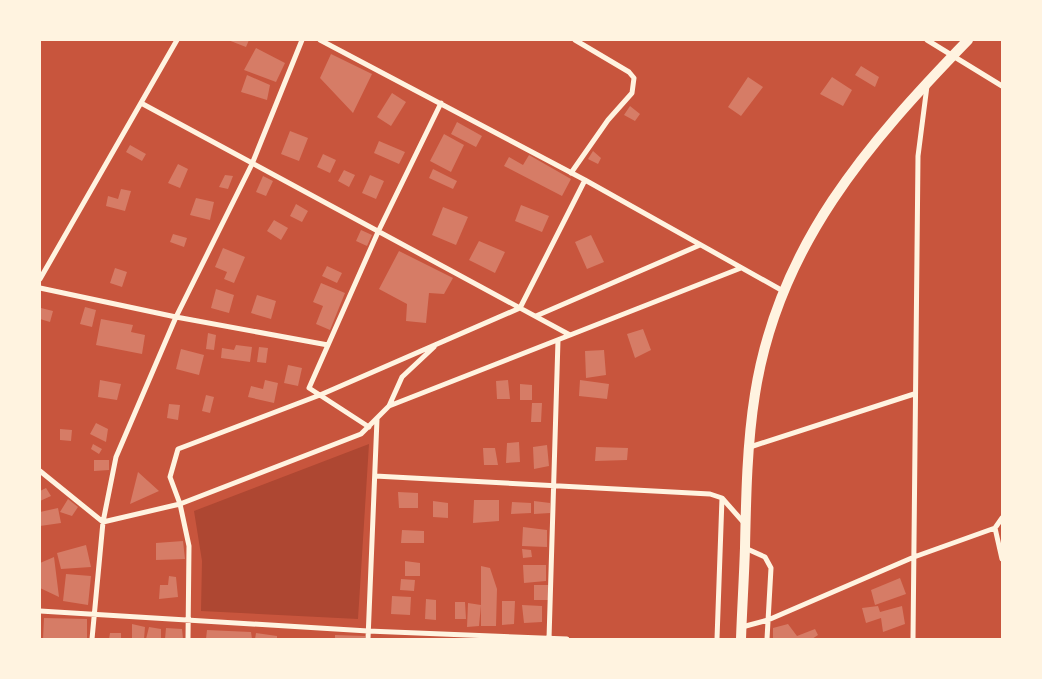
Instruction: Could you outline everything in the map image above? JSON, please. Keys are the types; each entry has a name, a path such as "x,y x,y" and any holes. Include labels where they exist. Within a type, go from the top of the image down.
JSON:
{"highway":[{"path":"741,639 745,524 755,393 767,343 784,292 810,235 853,169 893,120 968,40"}],"street":[{"path":"40,280 177,40"},
{"path":"92,639 92,615 103,522 116,457 176,317 252,164 302,40"},
{"path":"320,40 585,180 784,292"},
{"path":"571,173 608,120 632,93 635,83 634,78 629,72 574,40"},
{"path":"927,40 1002,86"},
{"path":"913,639 914,394 918,156 927,85"},
{"path":"141,103 570,335"},
{"path":"369,427 309,388 378,232 440,103"},
{"path":"188,639 189,546 180,504 170,477 178,449 320,395 520,308 585,180"},
{"path":"536,316 700,245"},
{"path":"389,406 741,268"},
{"path":"40,288 176,317 328,345"},
{"path":"549,639 558,340"},
{"path":"103,522 180,504 361,434 389,406 402,377 438,344"},
{"path":"750,447 914,394"},
{"path":"368,639 377,418"},
{"path":"40,471 103,522"},
{"path":"375,476 710,494 722,498 745,524"},
{"path":"717,639 722,498"},
{"path":"741,627 768,620 914,557 995,528 1002,518"},
{"path":"995,528 1002,559"},
{"path":"745,548 765,557 770,563 767,639"},
{"path":"40,612 368,631 567,639"}],"shaded area":[{"path":"369,444 358,619 201,611 202,561 194,511"}],"building":[{"path":"228,40 249,40 246,47"},
{"path":"256,48 285,63 276,82 244,70"},
{"path":"331,54 372,74 353,113 320,78"},
{"path":"861,66 879,77 875,87 855,75"},
{"path":"247,75 270,85 267,100 241,92"},
{"path":"748,77 763,87 741,116 728,107"},
{"path":"832,77 852,90 843,106 820,94"},
{"path":"392,93 406,102 391,126 377,117"},
{"path":"630,106 640,114 635,121 624,115"},
{"path":"457,122 482,136 476,147 451,134"},
{"path":"290,131 308,138 299,161 281,154"},
{"path":"444,134 464,145 451,172 430,161"},
{"path":"379,141 405,152 399,164 374,153"},
{"path":"130,145 146,154 142,161 126,152"},
{"path":"593,151 601,158 598,164 588,159"},
{"path":"323,154 336,160 330,173 317,167"},
{"path":"529,155 571,179 562,196 504,166 509,157 523,165"},
{"path":"178,164 188,169 180,188 168,183"},
{"path":"433,169 457,181 453,189 429,178"},
{"path":"344,170 355,175 349,187 338,181"},
{"path":"225,175 233,176 228,189 219,187"},
{"path":"370,175 384,181 376,199 362,193"},
{"path":"263,176 273,181 266,196 256,192"},
{"path":"121,189 131,191 125,211 106,206 108,196 118,199"},
{"path":"196,198 214,202 210,220 190,215"},
{"path":"296,204 308,211 302,222 290,216"},
{"path":"521,205 549,216 542,232 515,221"},
{"path":"443,207 468,217 456,245 432,235"},
{"path":"274,220 288,228 281,240 267,231"},
{"path":"361,230 372,235 367,246 356,241"},
{"path":"173,234 187,238 184,247 170,242"},
{"path":"591,235 604,262 587,269 575,242"},
{"path":"479,241 505,252 495,273 469,260"},
{"path":"223,248 245,257 234,283 224,279 227,272 215,267"},
{"path":"399,251 453,278 444,294 429,293 426,323 406,321 407,304 379,289"},
{"path":"327,266 342,273 337,283 322,276"},
{"path":"115,268 127,272 122,287 110,283"},
{"path":"321,283 345,293 330,330 316,324 323,306 313,302"},
{"path":"216,289 234,295 229,313 211,308"},
{"path":"257,295 276,301 271,319 251,313"},
{"path":"85,307 96,310 92,327 80,324"},
{"path":"41,308 53,311 50,322 40,319"},
{"path":"101,319 133,325 131,332 145,335 142,354 96,345"},
{"path":"643,329 651,350 635,358 627,334"},
{"path":"208,333 216,335 214,350 206,349"},
{"path":"236,345 252,347 250,362 221,358 222,348 234,350"},
{"path":"259,347 268,348 266,363 257,362"},
{"path":"181,349 204,355 199,375 176,369"},
{"path":"604,350 606,375 586,378 585,351"},
{"path":"288,365 302,368 298,386 284,383"},
{"path":"100,380 121,384 117,400 98,397"},
{"path":"265,380 278,383 274,403 248,397 251,386 263,389"},
{"path":"508,380 510,399 497,399 496,381"},
{"path":"580,380 609,384 607,399 579,396"},
{"path":"520,384 532,385 532,400 520,400"},
{"path":"206,395 214,397 210,413 202,411"},
{"path":"532,403 542,403 541,422 531,422"},
{"path":"169,404 180,405 178,420 167,418"},
{"path":"96,423 108,429 106,442 90,434"},
{"path":"60,429 72,430 71,441 60,440"},
{"path":"519,442 520,462 506,463 507,443"},
{"path":"93,444 102,449 99,454 91,449"},
{"path":"547,445 549,466 534,469 533,447"},
{"path":"596,447 628,448 627,460 595,461"},
{"path":"483,448 495,448 498,465 484,465"},
{"path":"94,460 109,460 109,470 94,471"},
{"path":"138,472 159,491 130,504"},
{"path":"46,488 51,496 40,501 40,491"},
{"path":"398,492 418,493 418,508 399,508"},
{"path":"68,499 78,507 72,516 60,512"},
{"path":"474,500 499,500 499,521 473,523"},
{"path":"433,501 448,503 448,518 433,517"},
{"path":"534,501 550,503 550,513 534,514"},
{"path":"512,502 531,503 531,513 511,514"},
{"path":"58,508 61,523 40,526 40,512"},
{"path":"523,527 547,530 547,547 522,546"},
{"path":"402,530 424,531 424,543 401,543"},
{"path":"183,541 185,559 156,560 156,543"},
{"path":"86,545 91,567 61,569 57,553"},
{"path":"522,549 531,550 532,557 523,558"},
{"path":"54,557 59,597 40,588 40,563"},
{"path":"405,561 420,563 420,576 405,576"},
{"path":"523,565 546,565 546,581 524,583"},
{"path":"481,566 490,568 497,589 496,626 481,626"},
{"path":"66,574 91,576 88,605 63,601"},
{"path":"169,576 176,577 178,597 159,599 160,585 168,585"},
{"path":"900,578 906,594 875,605 871,590"},
{"path":"401,579 415,580 414,591 400,590"},
{"path":"534,585 548,585 548,600 534,600"},
{"path":"392,596 411,597 410,615 391,614"},
{"path":"426,599 436,600 436,620 425,619"},
{"path":"502,601 515,601 514,624 502,625"},
{"path":"455,602 465,602 466,619 455,619"},
{"path":"468,603 481,605 479,626 467,627"},
{"path":"522,605 542,606 542,622 524,623"},
{"path":"878,606 880,612 902,606 905,624 883,632 881,618 866,623 862,608"},
{"path":"44,618 87,619 87,639 43,639"},
{"path":"132,624 145,627 144,639 132,639"},
{"path":"788,624 797,636 815,629 818,635 812,639 773,639 773,628"},
{"path":"149,627 161,629 161,639 146,639"},
{"path":"166,628 182,629 183,639 165,639"},
{"path":"207,630 251,632 252,639 206,639"},
{"path":"110,633 121,633 121,639 109,639"},
{"path":"256,633 277,636 277,639 255,639"},
{"path":"335,635 365,636 365,639 335,639"}]}
